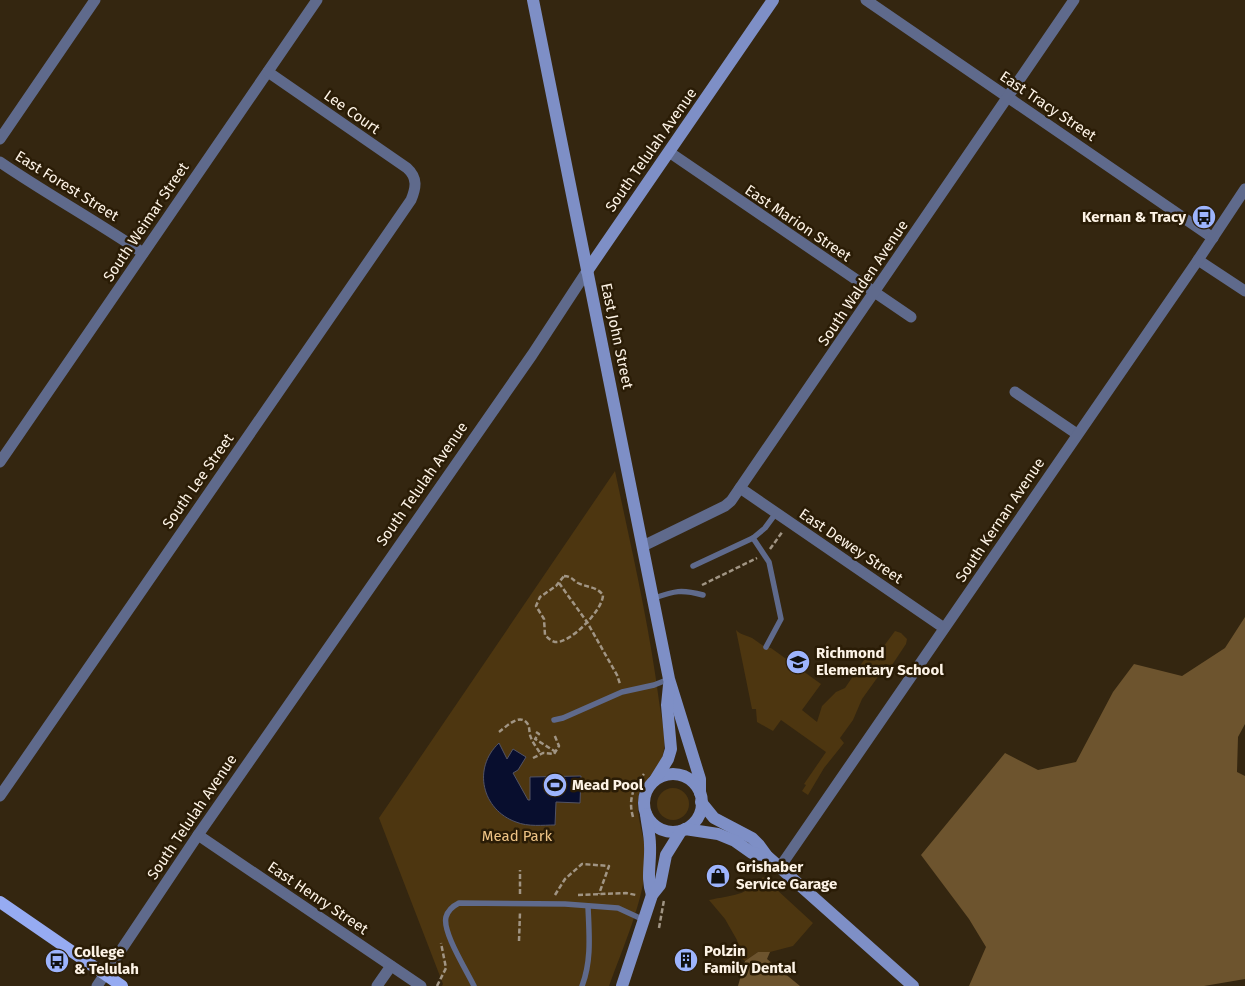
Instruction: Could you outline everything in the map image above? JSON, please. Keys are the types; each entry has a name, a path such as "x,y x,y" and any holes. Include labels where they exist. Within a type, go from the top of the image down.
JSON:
{"main road":[{"path":"0,902 122,986"}],"street":[{"path":"0,139 95,0"},
{"name":"South Weimar Street","path":"0,462 317,0"},
{"name":"East John Street","path":"533,0 669,679 700,779 701,798"},
{"name":"South Telulah Avenue","path":"97,986 198,835 532,355 587,271 773,0"},
{"name":"East Tracy Street","path":"866,0 1213,238"},
{"name":"South Walden Avenue","path":"643,546 725,506 731,501 1074,0"},
{"name":"Lee Court","path":"268,72 407,168 416,182"},
{"name":"East Marion Street","path":"669,152 911,317"},
{"name":"East Forest Street","path":"0,162 41,190 101,224 143,253"},
{"name":"South Lee Street","path":"0,796 411,200 416,182"},
{"name":"South Kernan Avenue","path":"780,868 1245,189"},
{"path":"1198,260 1245,291"},
{"path":"1015,392 1077,434"},
{"name":"East Dewey Street","path":"740,488 944,628"},
{"name":"East John Street","path":"651,776 665,765 671,749 667,705 669,679"},
{"path":"652,895 648,883 650,843 644,804 645,795 651,776 672,774 689,779 714,818 752,838 780,868 913,986"},
{"path":"622,986 652,895 660,885 666,855 683,830 697,818 701,810 701,798"},
{"path":"645,812 650,820 664,831 683,830 718,834 735,841 752,853 767,856"},
{"name":"East Henry Street","path":"198,835 421,986"},
{"path":"377,986 391,966"}],"lane":[{"path":"693,566 753,538 776,513"},
{"path":"753,538 769,562 781,619 766,647"},
{"path":"654,598 687,590 703,594"},
{"path":"554,720 563,718 622,692 654,685 669,679"},
{"path":"474,986 446,929 446,918 450,908 459,902 618,908 644,920"},
{"path":"582,986 586,977 590,949 588,906"}],"path":[{"path":"703,594 702,586 767,553 789,522"},
{"path":"564,576 568,576 578,583 595,587 603,595 602,605 587,622 575,633 554,642 545,635 544,620 536,606 540,597 559,583 564,576"},
{"path":"559,583 587,622 617,676 622,692"},
{"path":"499,732 514,721 525,721 529,725 530,736 540,753"},
{"path":"536,732 538,734 535,739 556,752"},
{"path":"533,758 540,753 552,755 556,752 559,746 554,734"},
{"path":"634,820 630,804 631,796 636,784 651,776"},
{"path":"555,894 565,879 582,864 609,866 599,895"},
{"path":"512,894 520,894 520,870"},
{"path":"573,895 599,895 606,893 636,895"},
{"path":"547,894 564,895"},
{"path":"519,942 520,912"},
{"path":"437,986 446,968 441,941"}],"green space":[{"name":"Mead Park","path":"615,471 645,614 664,741 661,760 639,793 638,815 646,859 642,891 632,924 609,986 442,986 443,984 379,818"},
{"path":"736,630 771,648 821,684 802,710 817,722 822,706 836,692 845,688 864,660 878,654 895,631 901,633 907,639 906,644 890,668 880,674 862,699 853,720 840,738 844,743 824,768 808,795 802,791 806,785 804,784 826,752 781,720 773,731 757,722 756,709 752,709"},
{"path":"673,788 684,793 689,804 684,815 673,820 662,815 657,804 662,793"},
{"path":"763,877 813,923 793,946 770,952 758,952 745,961 734,950 738,944 737,940 725,919 709,900 732,896 745,891"}],"shaded area":[{"path":"1245,617 1245,724 1238,737 1237,772 1245,776 1245,979 1204,986 969,986 986,947 969,919 921,855 1005,753 1038,770 1076,762 1113,692 1134,664 1182,676 1225,648"},
{"path":"758,952 770,952 767,959 800,986 738,986 745,961"}],"water":[{"name":"Mead Pool","path":"499,743 507,759 513,749 526,757 518,770 513,773 528,800 530,800 530,777 581,776 580,803 556,802 555,825 525,825 504,816 495,808 489,798 484,776 485,764"}],"place":[{"name":"Kernan & Tracy","path":"1204,217"},
{"name":"Richmond Elementary School","path":"798,662"},
{"name":"Mead Pool","path":"555,785"},
{"name":"Grishaber Service Garage","path":"718,876"},
{"name":"Polzin Family Dental","path":"686,960"},
{"name":"College & Telulah","path":"57,961"}]}
